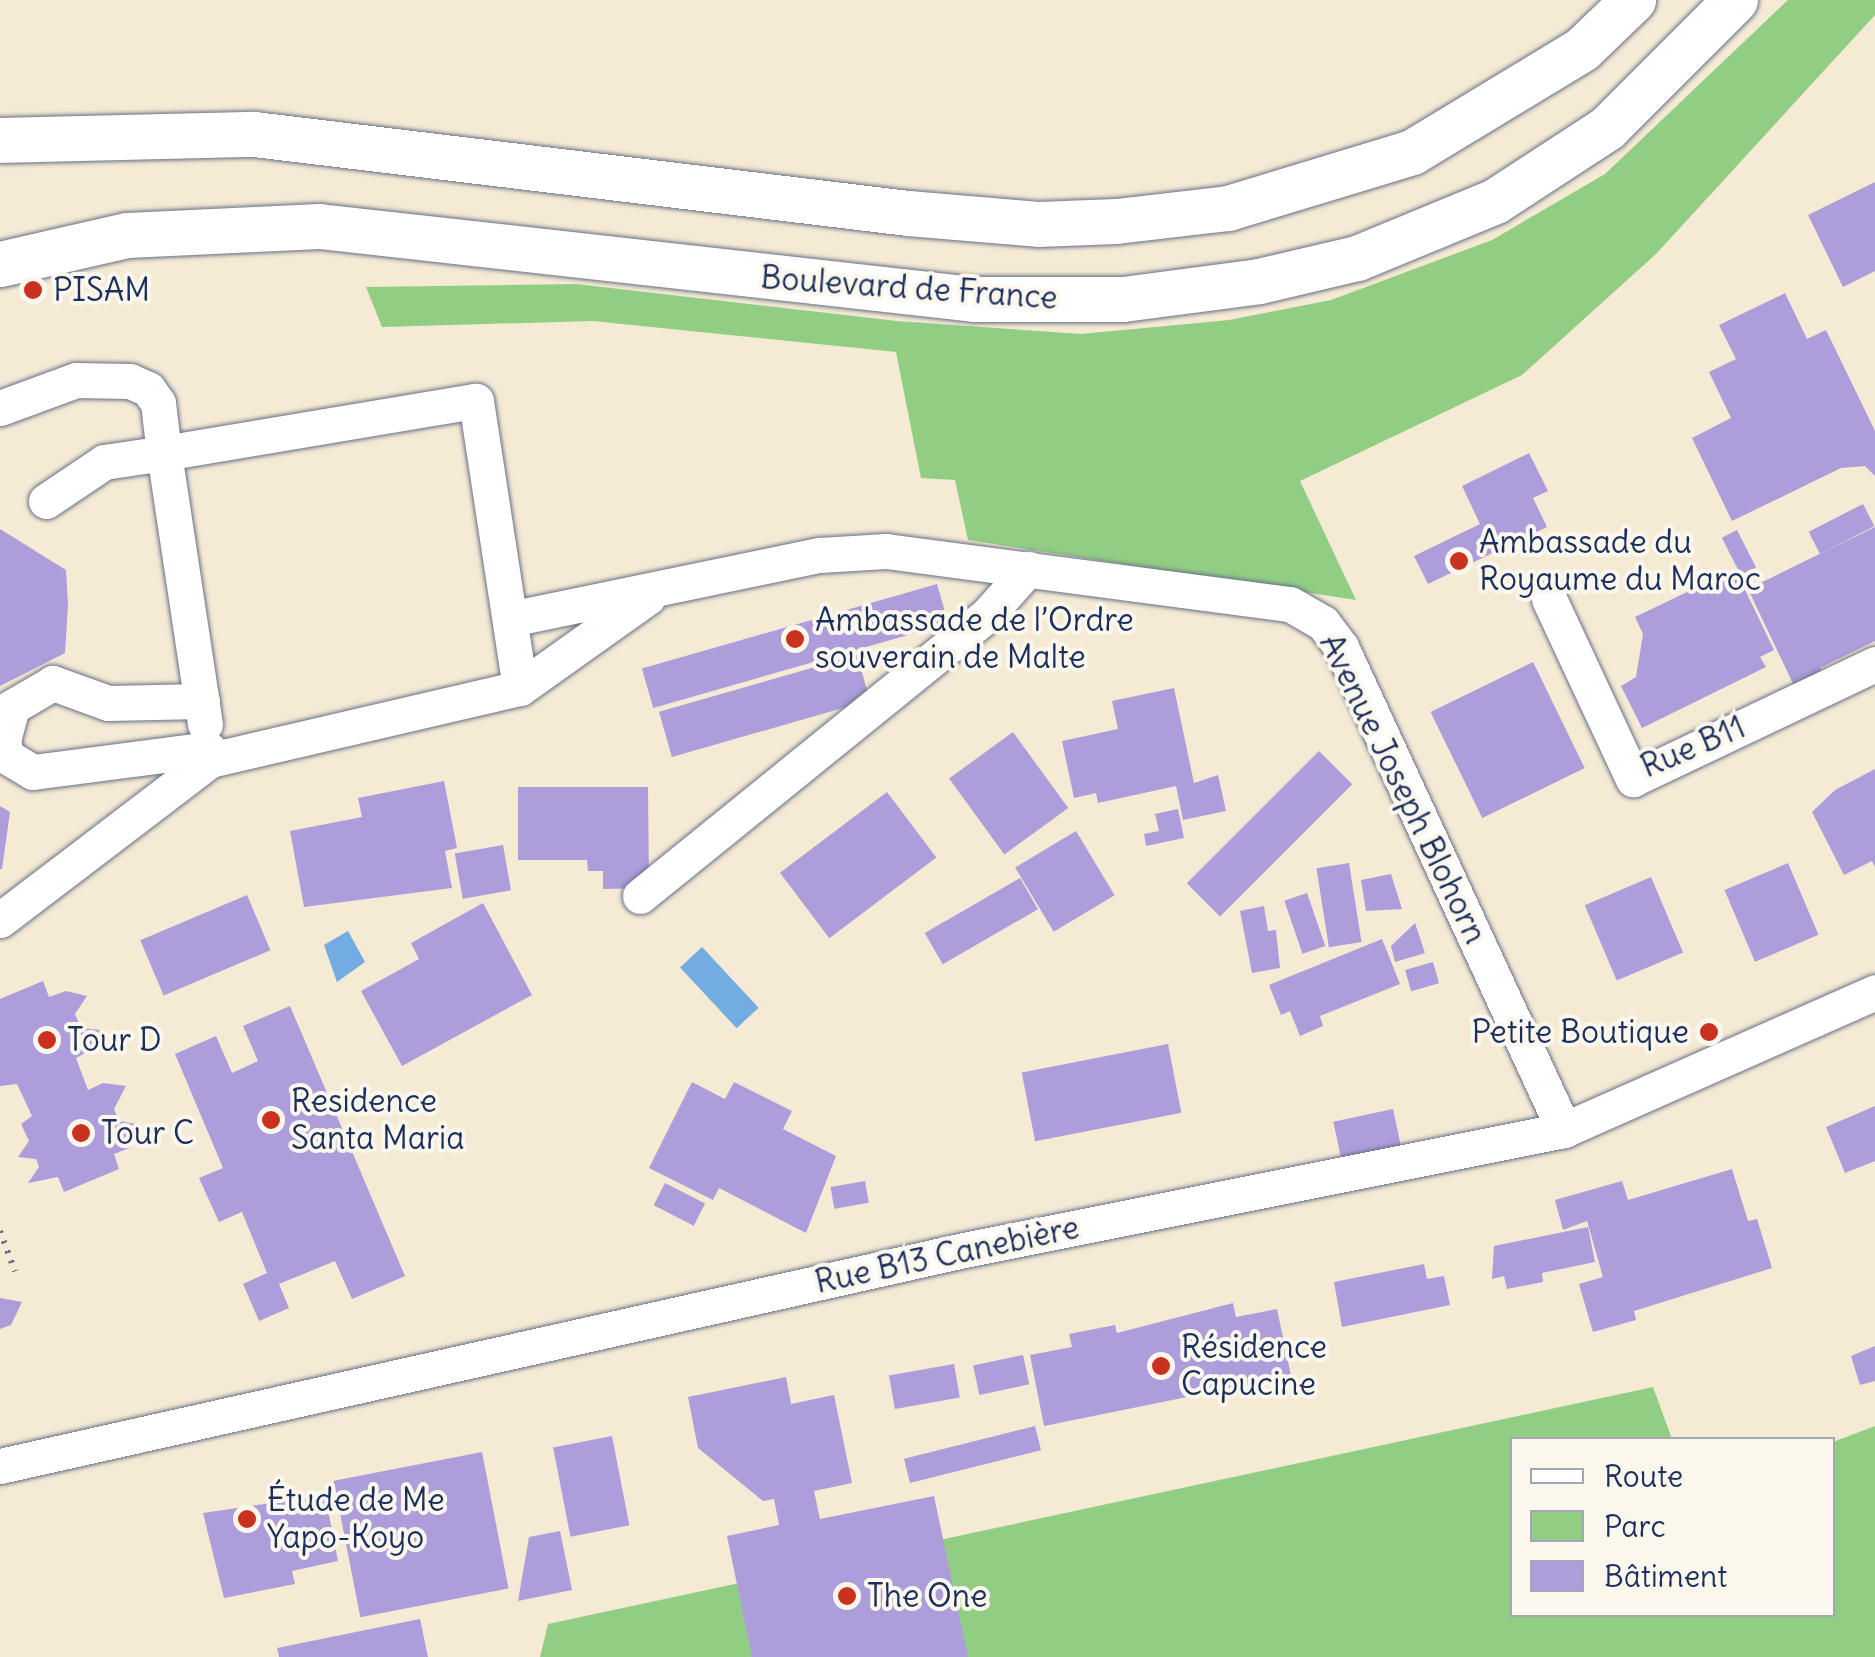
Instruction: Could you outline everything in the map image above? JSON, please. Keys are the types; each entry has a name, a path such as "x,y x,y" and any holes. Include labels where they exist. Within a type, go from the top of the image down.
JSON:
{"main road":[{"path":"0,140 254,134 908,212 1038,224 1116,221 1228,208 1412,152 1582,50 1633,0"},
{"name":"Boulevard de France","path":"0,264 126,235 319,226 974,299 1123,299 1260,280 1357,258 1495,202 1607,128 1735,0"}],"street":[{"path":"0,408 76,380 130,380 148,389 158,404 209,754"},
{"path":"46,501 104,462 476,401 520,688"},
{"name":"Avenue Joseph Blohorn","path":"510,619 820,555 886,551 1290,604 1324,623 1341,647 1564,1130"},
{"path":"640,896 986,615 1028,569"},
{"path":"202,701 108,703 53,683 12,707 3,740 6,756 33,772 209,754 520,688 661,588"},
{"name":"Rue B11","path":"1549,599 1634,779 1875,664"},
{"path":"0,920 209,754"},
{"name":"Rue B13 Canebière","path":"0,1466 964,1250 1564,1130 1875,992"}],"path":[{"path":"0,1231 15,1271"}],"green space":[{"path":"1788,0 1875,0 1875,15 1656,254 1522,375 1300,481 1356,600 968,540 955,480 921,478 896,352 593,321 382,327 366,287 576,284 897,321 1081,334 1229,320 1331,300 1492,240 1605,174"},
{"path":"1653,1387 1671,1437 1510,1437 1510,1617 1835,1617 1835,1441 1875,1426 1875,1657 540,1657 548,1624"}],"water":[{"path":"348,931 365,962 337,982 324,945"},
{"path":"702,947 759,1008 737,1028 680,967"}],"building":[{"path":"1875,182 1875,271 1843,287 1808,215"},
{"path":"1785,293 1807,339 1826,330 1875,431 1875,476 1865,466 1841,468 1732,521 1692,438 1731,418 1709,372 1736,359 1719,325"},
{"path":"1529,453 1548,491 1533,498 1547,527 1428,584 1414,556 1480,524 1462,486"},
{"path":"1863,504 1874,526 1820,554 1809,532"},
{"path":"1875,527 1875,641 1820,668 1827,680 1798,694 1748,589"},
{"path":"0,529 66,570 68,605 65,653 0,686"},
{"path":"1737,530 1756,567 1741,575 1722,538"},
{"path":"1735,569 1774,650 1760,657 1766,667 1642,728 1621,686 1636,677 1643,634 1635,617"},
{"path":"937,584 948,623 653,708 642,669"},
{"path":"857,655 870,700 672,757 659,712"},
{"path":"1533,662 1585,768 1482,818 1431,712"},
{"path":"1174,688 1194,783 1218,775 1226,811 1183,820 1176,786 1098,803 1096,793 1074,798 1062,741 1118,729 1112,701"},
{"path":"1013,732 1068,808 1004,854 949,778"},
{"path":"1319,751 1352,784 1220,916 1187,883"},
{"path":"1875,769 1875,867 1872,861 1844,875 1812,812 1835,790"},
{"path":"444,781 457,848 445,851 452,888 304,907 290,831 362,817 358,798"},
{"path":"518,787 648,787 649,888 603,889 603,871 588,871 587,860 518,860"},
{"path":"887,792 936,857 829,938 780,873"},
{"path":"0,806 10,812 2,869 0,869"},
{"path":"1178,809 1184,838 1146,846 1144,834 1159,831 1155,814"},
{"path":"1076,831 1115,895 1054,932 1015,868"},
{"path":"503,845 511,890 463,899 455,854"},
{"path":"1349,863 1362,942 1329,947 1316,868"},
{"path":"1788,863 1818,935 1755,962 1724,890"},
{"path":"1391,874 1402,909 1366,911 1361,880"},
{"path":"1651,877 1683,952 1617,981 1585,905"},
{"path":"1020,878 1038,909 943,964 925,933"},
{"path":"1307,893 1325,946 1303,954 1284,901"},
{"path":"247,895 270,950 164,996 140,940"},
{"path":"483,903 532,995 402,1066 361,991 419,959 411,943"},
{"path":"1264,906 1268,931 1276,930 1280,968 1252,973 1240,911"},
{"path":"1415,923 1425,953 1395,962 1391,946"},
{"path":"1382,939 1400,984 1320,1016 1323,1026 1300,1036 1290,1011 1281,1015 1269,985"},
{"path":"1433,962 1439,983 1411,991 1405,970"},
{"path":"43,981 49,997 66,991 87,996 75,1014 81,1028 100,1030 89,1051 76,1058 88,1090 103,1083 126,1086 114,1109 119,1121 141,1125 129,1148 114,1154 119,1169 64,1192 58,1177 28,1183 39,1167 36,1159 18,1157 29,1141 21,1124 32,1116 17,1084 0,1086 0,999"},
{"name":"Residence Santa Maria","path":"290,1006 405,1276 352,1299 335,1261 279,1284 289,1308 259,1321 243,1284 267,1273 242,1212 219,1222 199,1178 223,1168 175,1054 216,1036 232,1073 258,1061 243,1026"},
{"path":"1168,1044 1181,1113 1035,1141 1022,1072"},
{"path":"692,1082 725,1099 734,1082 792,1111 783,1129 836,1156 806,1233 719,1188 713,1200 649,1168"},
{"path":"1875,1106 1875,1161 1845,1173 1826,1127"},
{"path":"1393,1109 1402,1151 1342,1164 1333,1122"},
{"path":"1732,1169 1748,1221 1757,1219 1772,1268 1634,1311 1636,1320 1593,1332 1579,1284 1603,1277 1587,1221 1563,1230 1555,1200 1622,1181 1628,1200"},
{"path":"865,1181 869,1203 834,1209 831,1187"},
{"path":"665,1183 705,1203 694,1226 654,1205"},
{"path":"1588,1227 1595,1262 1542,1273 1543,1282 1507,1289 1504,1276 1492,1279 1494,1246"},
{"path":"1424,1264 1427,1279 1444,1276 1450,1305 1342,1327 1334,1282"},
{"path":"0,1298 22,1302 11,1325 0,1329"},
{"name":"Résidence Capucine","path":"1233,1303 1236,1317 1277,1309 1291,1376 1044,1426 1030,1355 1072,1347 1069,1334 1115,1325 1117,1333"},
{"path":"1875,1346 1875,1381 1860,1385 1851,1356"},
{"path":"1023,1355 1029,1384 979,1395 973,1366"},
{"path":"954,1364 960,1397 895,1409 889,1375"},
{"name":"The One","path":"786,1377 791,1404 834,1395 852,1483 814,1491 820,1519 934,1496 968,1657 752,1657 727,1536 779,1525 774,1499 763,1501 698,1448 688,1397"},
{"path":"1035,1426 1041,1450 910,1483 904,1459"},
{"path":"612,1436 629,1525 570,1537 553,1447"},
{"path":"482,1452 509,1588 360,1617 334,1481"},
{"path":"325,1495 338,1561 292,1571 295,1584 224,1598 203,1513"},
{"path":"560,1531 572,1590 518,1601 529,1537"},
{"path":"420,1619 428,1657 279,1657 277,1648"}],"place":[{"name":"PISAM","path":"33,290"},
{"name":"Ambassade du Royaume du Maroc","path":"1459,561"},
{"name":"Ambassade de l’Ordre souverain de Malte","path":"795,639"},
{"name":"Petite Boutique","path":"1709,1032"},
{"name":"Tour D","path":"47,1040"},
{"name":"Residence Santa Maria","path":"271,1120"},
{"name":"Tour C","path":"81,1133"},
{"name":"Résidence Capucine","path":"1161,1366"},
{"name":"Étude de Me Yapo-Koyo","path":"247,1519"},
{"name":"The One","path":"847,1596"}]}
